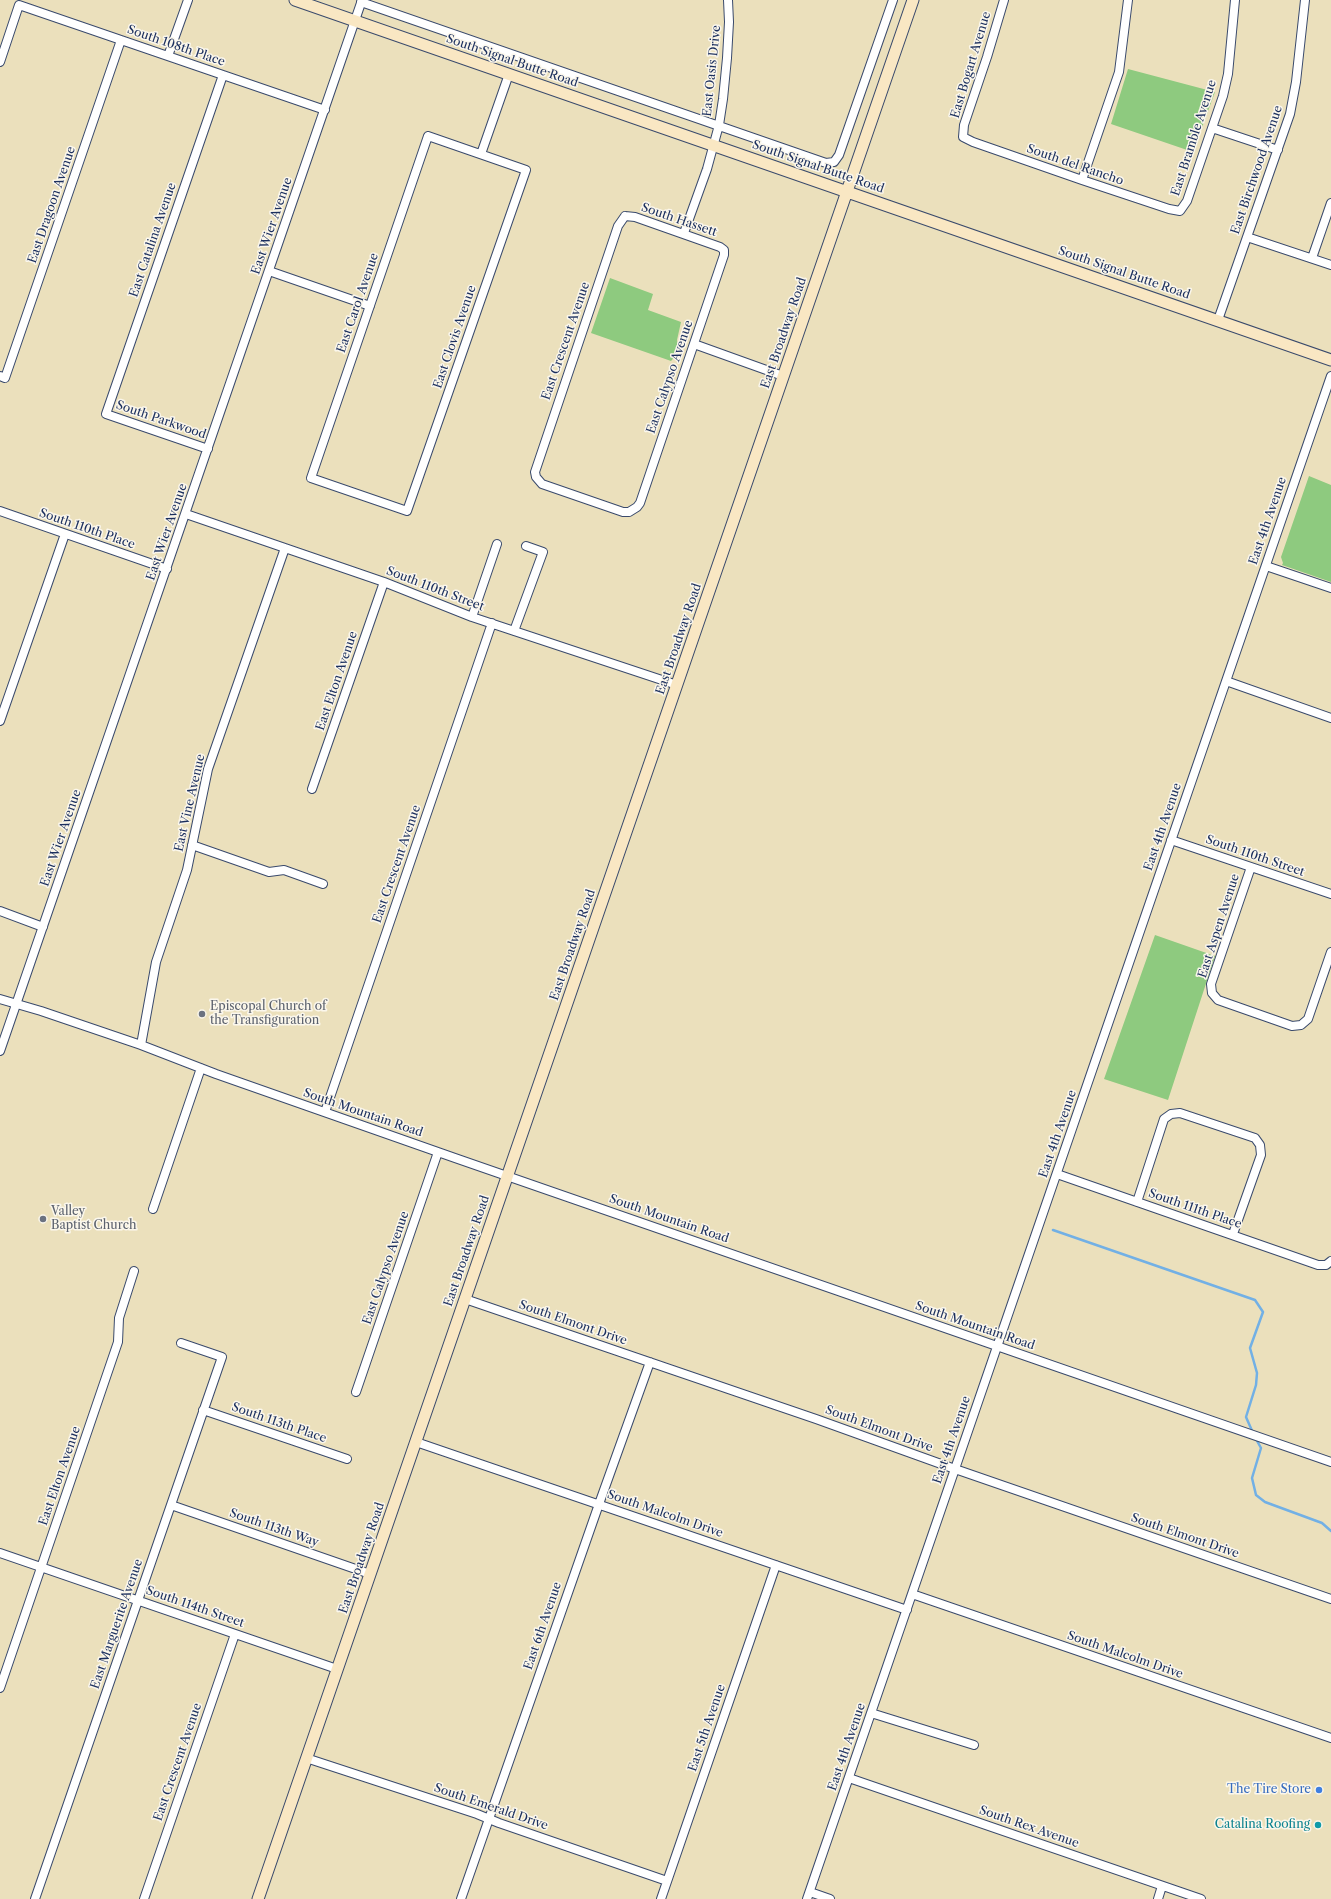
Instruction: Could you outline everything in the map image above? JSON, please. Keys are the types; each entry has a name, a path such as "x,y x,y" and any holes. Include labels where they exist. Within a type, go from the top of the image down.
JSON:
{"main road":[{"name":"South Signal Butte Road","path":"295,0 1331,360"},
{"name":"East Broadway Road","path":"258,1899 913,0"}],"street":[{"path":"168,56 188,0"},
{"name":"East Oasis Drive","path":"713,144 719,125 723,99 730,22 728,0"},
{"name":"South Signal Butte Road","path":"362,1 826,163 834,162 839,155 893,0"},
{"name":"East Bogart Avenue","path":"963,137 964,125 1004,0"},
{"path":"1082,180 1119,72 1128,0"},
{"name":"East Bramble Avenue","path":"1180,211 1187,202 1223,96 1228,74 1235,0"},
{"name":"East Birchwood Avenue","path":"1218,320 1290,114 1296,82 1305,0"},
{"name":"East Wier Avenue","path":"0,1051 362,1"},
{"name":"South 108th Place","path":"0,62 19,5 325,110"},
{"name":"East Dragoon Avenue","path":"3,377 121,40"},
{"path":"481,154 509,74"},
{"name":"East Catalina Avenue","path":"106,414 223,75"},
{"path":"1212,128 1278,150"},
{"name":"East Carol Avenue","path":"311,478 428,136 481,154"},
{"name":"South del Rancho","path":"963,137 973,142 1082,180 1169,209 1180,211"},
{"path":"684,234 707,169 713,144"},
{"name":"East Clovis Avenue","path":"311,478 407,511 526,170 481,154"},
{"path":"1312,258 1331,204"},
{"name":"South Hassett","path":"625,216 635,217 720,247 724,250"},
{"name":"East Crescent Avenue","path":"625,216 618,226 535,466 536,477 542,484 623,512 634,511"},
{"path":"1247,237 1331,265"},
{"name":"East Calypso Avenue","path":"634,511 640,503 723,261 724,250"},
{"path":"269,271 370,306"},
{"path":"694,344 783,376"},
{"name":"East 4th Avenue","path":"808,1896 1331,376"},
{"name":"South Parkwood","path":"106,414 208,449"},
{"name":"South 110th Place","path":"0,511 167,569"},
{"name":"South 110th Street","path":"186,514 384,582 472,617 676,685"},
{"path":"0,721 65,534"},
{"path":"472,617 497,544"},
{"path":"514,631 543,552 526,546"},
{"name":"East Vine Avenue","path":"141,1045 156,962 187,870 208,769 285,548"},
{"path":"1266,566 1331,588"},
{"name":"East Elton Avenue","path":"312,789 384,582"},
{"name":"East Crescent Avenue","path":"325,1112 492,623"},
{"path":"1226,681 1331,718"},
{"name":"South 110th Street","path":"1171,840 1331,894"},
{"path":"192,845 269,872 284,870 323,884"},
{"name":"East Aspen Avenue","path":"1251,867 1212,984 1212,993 1218,1000 1292,1026 1301,1025 1308,1019 1331,952"},
{"path":"0,912 43,927"},
{"name":"South Mountain Road","path":"0,999 16,1005 41,1011 141,1045 201,1068 438,1152 1331,1462"},
{"path":"153,1209 201,1068"},
{"path":"1136,1202 1164,1119 1171,1114 1180,1113 1255,1138 1260,1144 1261,1155 1233,1234"},
{"name":"East Calypso Avenue","path":"356,1392 438,1152"},
{"name":"South 111th Place","path":"1057,1174 1233,1234 1318,1265 1328,1263"},
{"name":"East Elton Avenue","path":"0,1688 118,1342 119,1318 134,1271"},
{"name":"South Elmont Drive","path":"465,1299 816,1419 955,1469 1331,1599"},
{"name":"East Marguerite Avenue","path":"35,1899 222,1357 181,1343"},
{"name":"East 6th Avenue","path":"461,1899 598,1504 650,1362"},
{"name":"South 113th Place","path":"204,1410 347,1459"},
{"name":"South Malcolm Drive","path":"416,1442 907,1610"},
{"name":"South 113th Way","path":"170,1505 370,1574"},
{"name":"South 114th Street","path":"0,1553 337,1669"},
{"name":"East 5th Avenue","path":"661,1899 776,1565"},
{"name":"South Malcolm Drive","path":"912,1594 1331,1738"},
{"name":"East Crescent Avenue","path":"144,1899 235,1634"},
{"path":"871,1713 974,1745"},
{"name":"South Emerald Drive","path":"306,1758 488,1818 667,1881"},
{"name":"South Rex Avenue","path":"849,1778 1201,1899"},
{"path":"1158,1899 1162,1886"},
{"path":"808,1896 830,1899"}],"green space":[{"path":"1128,69 1215,92 1193,152 1111,124"},
{"path":"610,278 653,294 648,310 681,322 677,340 679,352 671,361 591,333"},
{"path":"1309,476 1331,485 1331,582 1282,565 1283,563 1281,557"},
{"path":"1155,935 1215,956 1168,1100 1104,1079"}],"waterway":[{"path":"1053,1230 1255,1300 1263,1312 1250,1348 1257,1373 1256,1385 1246,1417 1253,1433"},
{"path":"1256,1439 1261,1448 1252,1478 1256,1495 1265,1502 1322,1523 1331,1531"}],"place":[{"name":"Episcopal Church of the Transfiguration","path":"202,1014"},
{"name":"Valley Baptist Church","path":"43,1219"},
{"name":"The Tire Store","path":"1319,1790"},
{"name":"Catalina Roofing","path":"1318,1825"}]}
